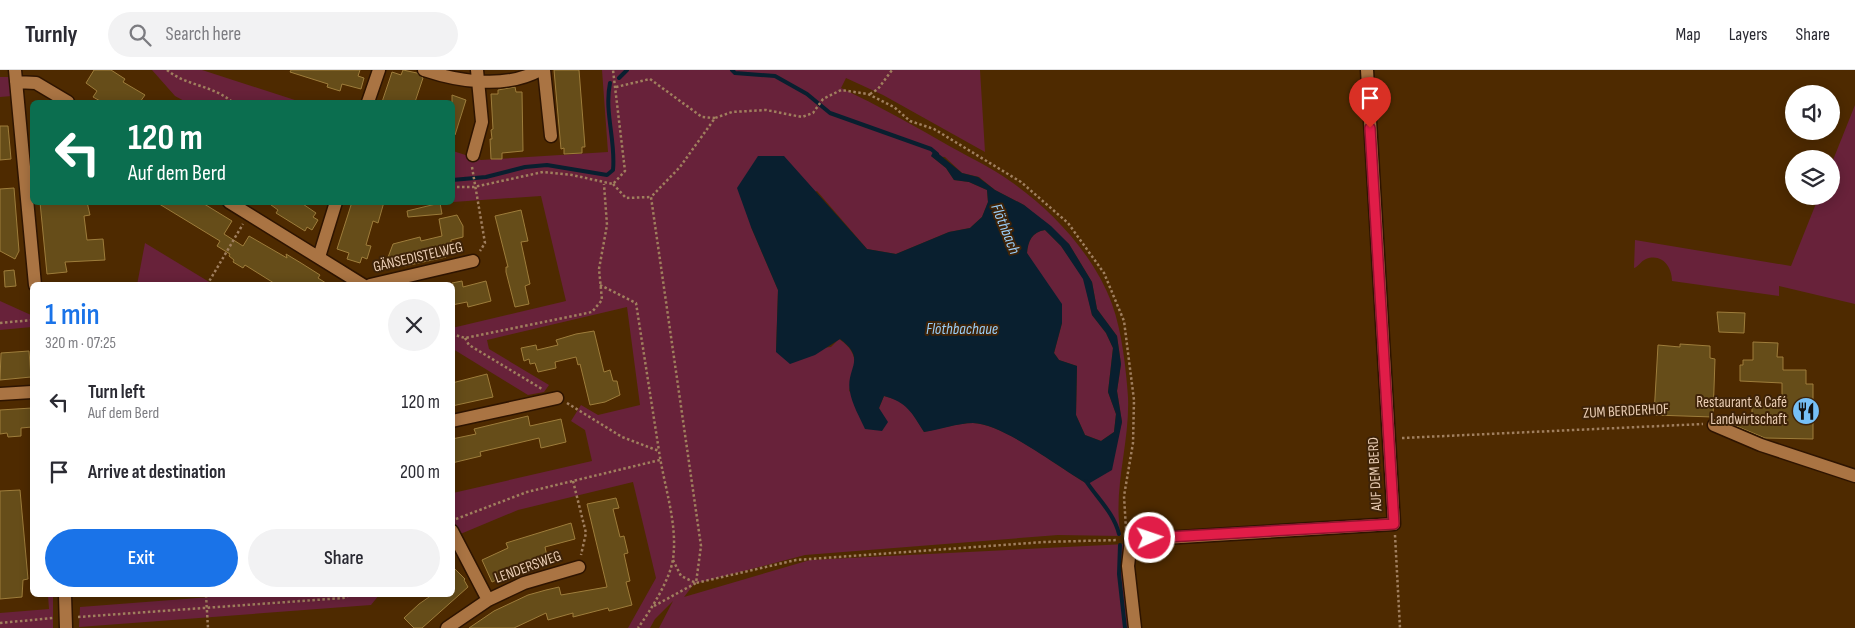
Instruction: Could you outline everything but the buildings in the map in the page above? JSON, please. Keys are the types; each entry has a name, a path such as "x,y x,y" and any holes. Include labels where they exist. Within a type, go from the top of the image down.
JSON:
{"street":[{"path":"369,100 379,70"},
{"path":"424,70 454,79 478,76 527,78 540,70"},
{"path":"544,70 550,136"},
{"name":"AUF DEM BERD","path":"1135,628 1128,566 1131,540 1394,524 1367,70"},
{"path":"35,282 16,76 36,83 65,100"},
{"path":"473,155 482,122 478,76"},
{"path":"234,205 358,282"},
{"path":"318,257 335,205"},
{"name":"GÄNSEDISTELWEG","path":"382,282 473,260"},
{"path":"0,394 30,392"},
{"path":"455,420 557,398"},
{"path":"1714,425 1761,445 1855,476"},
{"name":"LENDERSWEG","path":"455,537 488,600"},
{"name":"LENDERSWEG","path":"448,628 488,600 524,583 579,567"},
{"path":"65,597 66,622"}],"path":[{"path":"167,70 181,80 217,92 229,100"},
{"path":"613,70 625,171 613,184"},
{"path":"868,94 878,89 892,70"},
{"path":"616,87 650,79 702,117 715,118 732,112 766,110 802,117 816,109 823,99 841,90 868,94 894,107 910,121 934,129 1021,182 1068,223 1104,273 1124,321 1134,400 1133,443 1124,496 1126,535"},
{"path":"455,187 543,172 572,175 604,184 613,184 626,198 651,198 680,167 715,118"},
{"path":"472,172 485,243 473,260"},
{"path":"455,335 465,338 592,312 602,300 599,269 607,225 604,184"},
{"path":"651,198 701,546 696,583"},
{"path":"209,282 249,214"},
{"path":"600,285 636,303 672,526 673,560 654,606 638,628"},
{"path":"0,323 30,320"},
{"path":"465,338 469,344 622,437 659,451"},
{"name":"ZUM BERDERHOF","path":"1390,439 1700,424 1714,425"},
{"path":"455,519 527,492 660,460"},
{"path":"573,480 586,533 579,567"},
{"path":"1394,524 1400,628"},
{"path":"654,606 696,583 796,560 1044,542 1115,540"},
{"path":"673,560 681,576 696,583"},
{"path":"206,597 208,628"},
{"path":"0,623 66,622 345,597"}],"shaded area":[{"path":"152,70 202,70 295,100 182,100 175,96"},
{"path":"602,70 980,70 985,152 883,95 846,78 841,88 989,167 1010,181 1042,206 1056,220 1095,268 1112,304 1121,338 1126,374 1128,415 1119,502 1121,536 1058,535 805,555 694,584 684,597 810,560 1126,544 1130,628 659,628 673,601 655,619 650,628 628,628 656,578 633,482 518,510 458,535 455,524 455,493 592,461 585,430 571,421 581,405 598,415 640,405 627,307 487,340 489,349 549,385 544,392 528,395 455,350 455,327 566,301 541,196 455,202 455,152 481,160 608,152","holes":["931,156 945,157 962,173 979,177 995,190 1024,205 1069,244 1092,282 1097,309 1117,336 1121,364 1117,391 1122,422 1116,445 1088,484 1032,448 986,425 967,423 924,432 912,413 899,401 884,396 879,408 849,391 854,369 854,356 839,339 831,347 776,352 778,290 751,227 817,191 867,249 896,254 949,232 970,228 982,217 988,202 987,190 969,182 954,180 946,168"]},
{"path":"0,77 10,77 12,96 0,97"},
{"path":"1855,105 1855,304 1779,286 1779,296 1672,281 1668,266 1657,258 1646,259 1634,268 1635,240 1791,266 1815,205 1840,205 1840,150 1837,150"},
{"path":"1045,230 1061,246 1084,279 1092,315 1106,333 1113,348 1108,392 1116,414 1114,432 1101,441 1085,435 1076,415 1077,366 1059,360 1054,353 1062,323 1027,253 1028,245 1034,235"},
{"path":"145,243 210,282 138,282"},
{"path":"0,301 30,315 30,327 0,330"},
{"path":"48,597 53,597 53,628 0,628 0,613 49,609"},
{"path":"211,597 377,597 371,605 79,627 80,607"}],"water":[{"name":"Flöthbachaue","path":"934,150 962,173 978,177 995,190 1024,205 1051,226 1069,244 1092,282 1097,309 1117,336 1121,364 1117,391 1122,422 1112,470 1088,484 1031,448 986,425 967,423 924,432 904,405 884,396 879,408 888,422 882,431 865,429 854,406 850,392 850,377 854,364 853,353 840,339 815,355 790,364 776,352 778,290 751,227 737,188 758,156 784,156 867,249 896,254 949,232 970,228 982,217 988,202 987,190 969,182 954,180 946,168 931,156","holes":["1045,230 1061,246 1083,279 1092,315 1106,333 1113,348 1108,392 1116,414 1114,432 1101,441 1085,435 1076,415 1077,366 1059,360 1054,353 1062,323 1062,304 1027,253 1028,245 1034,235"]}],"waterway":[{"path":"619,78 627,70"},
{"name":"Flöthbach","path":"732,70 735,73 775,76 807,94 830,113 931,149 937,154"},
{"path":"455,180 486,177 525,167 547,165 607,175 613,170 613,148 608,105 610,83"},
{"name":"Flöthbach","path":"1086,481 1109,512 1119,534"},
{"name":"Flöthbach","path":"1120,545 1119,574 1125,628"}],"place":[{"name":"Restaurant & Café Landwirtschaft","path":"1806,411"}],"route":[{"path":"1150,538 1394,524 1370,128"}]}
